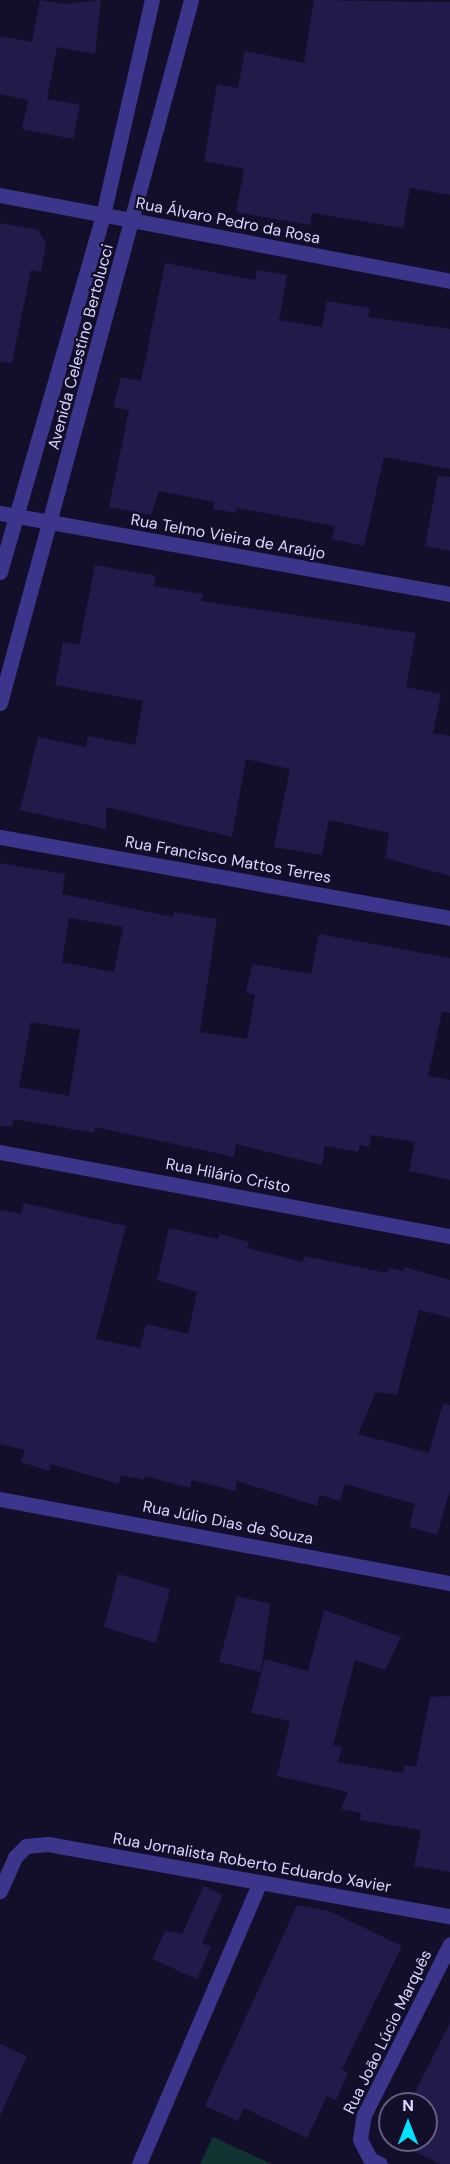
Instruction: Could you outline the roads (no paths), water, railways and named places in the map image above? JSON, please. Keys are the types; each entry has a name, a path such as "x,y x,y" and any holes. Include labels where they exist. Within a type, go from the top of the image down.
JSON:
{"street":[{"name":"Avenida Celestino Bertolucci","path":"0,572 7,514 103,215 152,0"},
{"name":"Avenida Celestino Bertolucci","path":"0,703 134,221 191,0"},
{"name":"Rua Álvaro Pedro da Rosa","path":"0,195 450,281"},
{"name":"Rua Telmo Vieira de Araújo","path":"7,514 51,524 450,594"},
{"name":"Rua Francisco Mattos Terres","path":"0,837 450,918"},
{"name":"Rua Hilário Cristo","path":"0,1152 450,1236"},
{"name":"Rua Júlio Dias de Souza","path":"0,1499 450,1583"},
{"name":"Rua Jornalista Roberto Eduardo Xavier","path":"0,1891 15,1857 26,1846 48,1844 259,1884 450,1916"},
{"path":"139,2164 259,1884"},
{"name":"Rua João Lúcio Marquês","path":"380,2164 370,2159 360,2139 364,2115 450,1944"}]}
